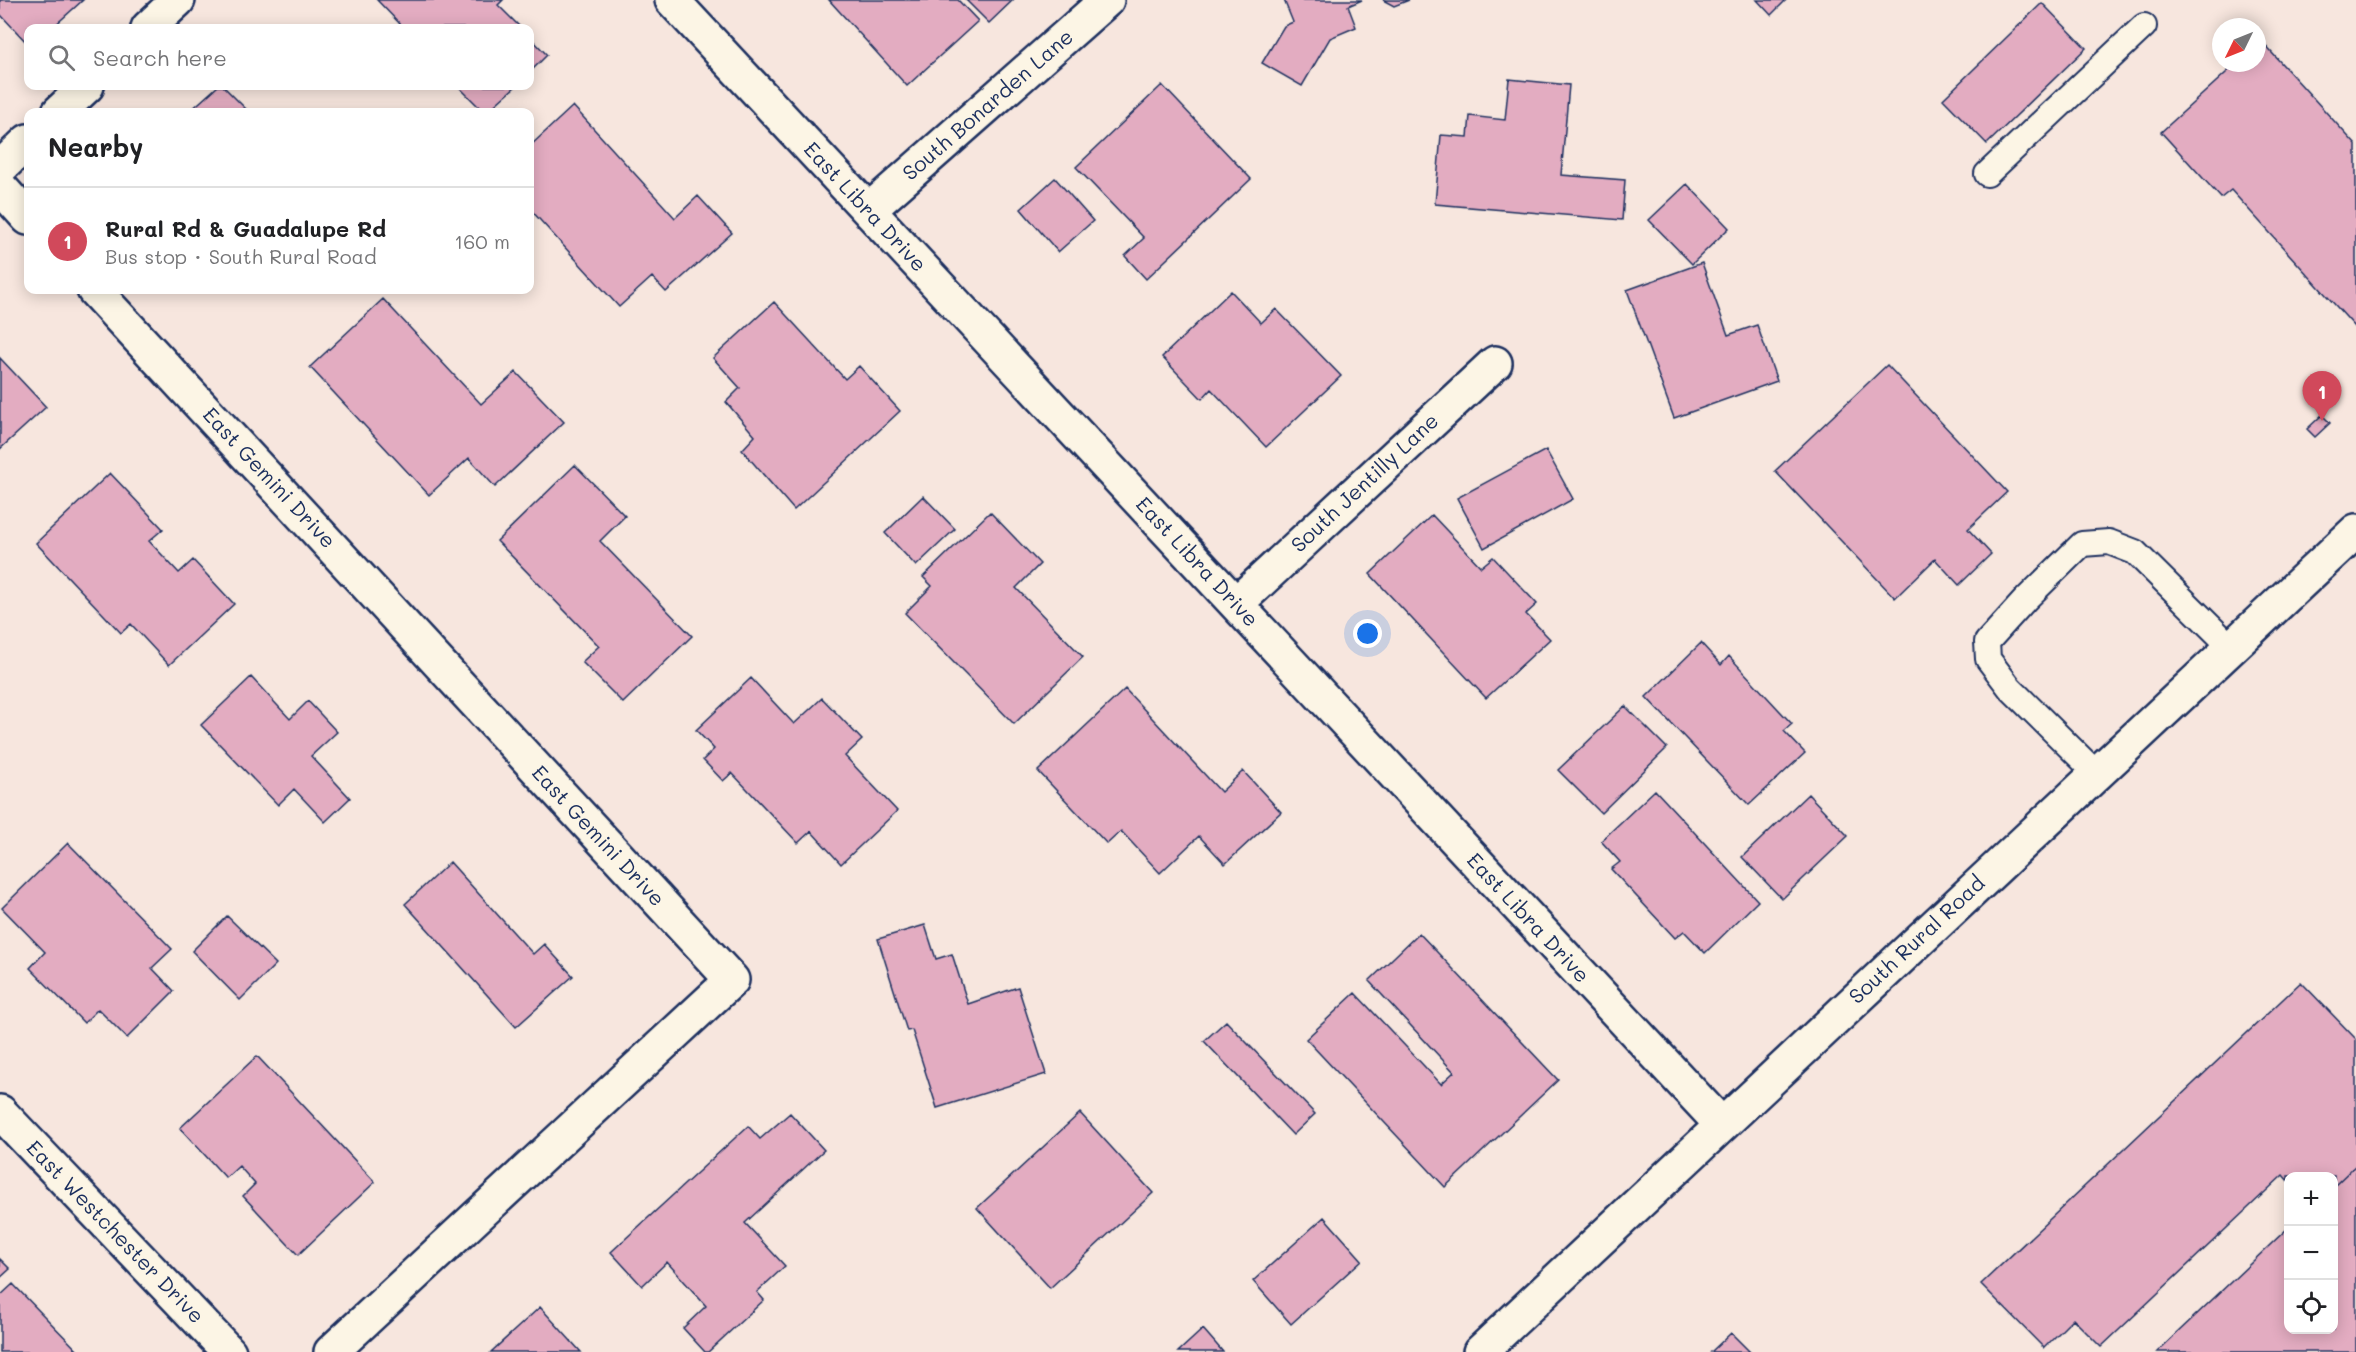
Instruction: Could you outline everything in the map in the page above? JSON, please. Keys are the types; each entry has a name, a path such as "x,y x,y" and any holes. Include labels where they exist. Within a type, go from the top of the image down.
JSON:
{"street":[{"path":"152,24 178,0"},
{"name":"East Libra Drive","path":"672,0 1721,1124"},
{"name":"South Bonarden Lane","path":"869,210 1107,0"},
{"path":"63,108 83,90"},
{"path":"0,168 24,145"},
{"path":"0,187 24,214"},
{"name":"East Gemini Drive","path":"98,294 732,980 331,1352"},
{"name":"South Jentilly Lane","path":"1236,604 1495,363"},
{"name":"South Rural Road","path":"1480,1352 2356,531"},
{"name":"East Westchester Drive","path":"0,1112 230,1352"}],"lane":[{"path":"1988,174 2144,26"},
{"path":"2096,773 2010,688 1988,659 1987,642 2025,600 2082,544 2109,542 2135,552 2232,647"}],"building":[{"path":"0,0 83,0 56,24 24,24 24,40 0,14"},
{"path":"377,0 503,0 498,5 517,24 400,24"},
{"path":"829,0 958,0 978,21 907,86"},
{"path":"966,0 1013,0 989,23"},
{"path":"1284,0 1362,0 1348,6 1356,27 1330,38 1302,86 1262,63 1284,26 1293,22"},
{"path":"1383,0 1409,0 1394,6"},
{"path":"1757,0 1786,0 1771,15"},
{"path":"2042,3 2086,48 1987,144 1943,99"},
{"path":"534,41 547,55 534,68"},
{"path":"2266,46 2356,145 2356,328 2231,190 2221,198 2161,132 2227,72 2266,72"},
{"path":"1509,79 1569,85 1561,175 1625,180 1622,220 1435,204 1441,135 1468,137 1470,116 1505,120"},
{"path":"1162,85 1251,179 1146,279 1125,256 1144,238 1076,167"},
{"path":"214,90 227,90 245,108 193,108"},
{"path":"462,90 512,90 491,108 480,108"},
{"path":"573,106 675,218 698,196 732,233 666,292 652,277 619,307 534,213 534,142"},
{"path":"1055,178 1093,221 1058,252 1021,209"},
{"path":"1687,184 1729,228 1692,264 1649,220"},
{"path":"1702,263 1728,335 1757,325 1777,381 1674,418 1627,290"},
{"path":"1231,291 1261,323 1276,309 1341,376 1266,447 1211,389 1202,399 1162,357"},
{"path":"383,299 481,404 516,372 564,422 495,487 469,458 429,495 310,367"},
{"path":"774,302 845,379 859,366 900,411 794,510 742,450 755,436 726,402 740,388 713,358"},
{"path":"0,358 46,407 0,449"},
{"path":"1887,365 2007,492 1968,529 1991,554 1959,585 1935,559 1895,598 1775,471"},
{"path":"2322,415 2330,423 2315,437 2307,429"},
{"path":"1546,450 1573,499 1484,548 1457,498"},
{"path":"575,465 625,516 600,541 692,636 623,703 582,662 599,646 497,541"},
{"path":"110,473 163,529 149,541 179,573 193,560 234,604 169,665 131,624 121,633 36,543"},
{"path":"923,496 955,529 916,566 885,533"},
{"path":"990,512 1040,564 1016,588 1083,657 1014,724 905,613 932,586 923,577"},
{"path":"1432,515 1481,567 1493,557 1537,604 1526,614 1550,639 1486,698 1370,574"},
{"path":"1701,643 1721,665 1729,656 1792,724 1784,731 1805,753 1749,805 1646,697"},
{"path":"251,677 290,719 308,701 337,732 311,756 350,798 325,822 294,789 278,805 201,725"},
{"path":"751,678 794,724 822,698 862,740 845,756 897,811 841,864 811,831 798,843 732,773 723,781 703,760 714,749 696,730"},
{"path":"1125,689 1221,792 1243,771 1281,812 1225,864 1199,836 1160,873 1121,831 1107,844 1038,771"},
{"path":"1625,706 1667,748 1601,813 1558,770"},
{"path":"1655,790 1758,901 1705,953 1684,931 1675,938 1611,869 1620,862 1601,841"},
{"path":"1808,794 1848,836 1782,899 1742,857"},
{"path":"68,843 172,949 152,968 174,991 127,1038 98,1009 84,1023 30,968 45,952 2,908"},
{"path":"450,862 533,954 544,944 573,976 516,1027 405,904"},
{"path":"227,916 276,964 240,1000 192,951"},
{"path":"925,925 936,959 952,954 968,1004 1018,987 1046,1074 937,1108 912,1030 907,1031 878,939"},
{"path":"1419,933 1558,1080 1445,1187 1306,1039 1355,993 1441,1084 1454,1072 1369,981"},
{"path":"2301,982 2356,1039 2356,1165 2338,1182 2338,1172 2284,1172 2284,1176 2101,1347 2073,1319 2044,1348 1981,1284"},
{"path":"1226,1021 1315,1114 1293,1135 1204,1041"},
{"path":"257,1056 375,1182 298,1255 243,1196 255,1184 239,1166 226,1178 180,1128"},
{"path":"790,1113 824,1150 745,1223 785,1266 757,1292 764,1300 708,1352 705,1352 683,1328 706,1306 667,1262 642,1286 611,1252 748,1126 760,1139"},
{"path":"1080,1113 1153,1193 1050,1288 977,1208"},
{"path":"2356,1165 2356,1352 2157,1352 2284,1232 2284,1334 2338,1334 2338,1182"},
{"path":"1324,1217 1362,1260 1291,1324 1253,1281"},
{"path":"0,1259 10,1269 0,1278"},
{"path":"13,1284 79,1352 0,1352 0,1296"},
{"path":"540,1307 581,1352 491,1352"},
{"path":"1203,1329 1223,1352 1178,1352"},
{"path":"1731,1333 1750,1352 1711,1352"}],"place":[{"name":"Rural Rd & Guadalupe Rd","path":"2322,421"}]}
